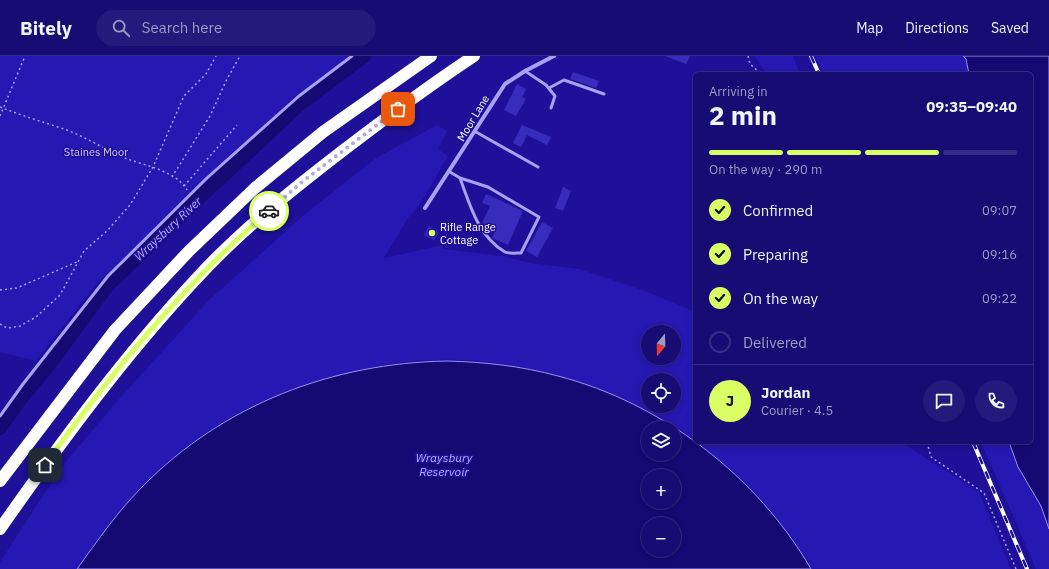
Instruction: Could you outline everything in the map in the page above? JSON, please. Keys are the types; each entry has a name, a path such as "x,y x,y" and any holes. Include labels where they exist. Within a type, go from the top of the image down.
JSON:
{"highway":[{"path":"0,481 115,330 189,251 255,188 324,132 431,56"},
{"path":"0,530 72,427 134,350 197,278 253,224 302,182 421,90 474,56"}],"street":[{"name":"Moor Lane","path":"425,208 476,132 484,116 505,84 554,56"}],"lane":[{"path":"0,416 23,384 108,276 189,196 299,96 352,56"},
{"path":"526,71 548,88 555,96 551,108"},
{"path":"548,88 564,80 604,94"},
{"path":"476,132 538,167"},
{"path":"450,172 460,178 488,187 539,217 521,253 506,252 486,236 471,208 460,178"}],"path":[{"path":"0,116 26,56"},
{"path":"0,324 7,328 20,326 36,317 60,295 84,251 108,230 130,205 153,167 184,96 206,74 216,56"},
{"path":"172,177 210,116 227,79 240,56"},
{"path":"748,56 750,64 759,72"},
{"path":"0,106 39,122 62,128 106,150 153,167 172,177 184,186 189,196"},
{"path":"184,186 237,125"},
{"path":"0,290 17,288 79,261"},
{"path":"928,444 931,457 984,493 1016,569"}],"green space":[{"name":"Staines Moor","path":"0,56 350,56 290,101 98,282 36,361 0,352"},
{"path":"755,56 793,56 799,72 765,72"},
{"path":"815,56 963,56 966,58 969,72 822,72"},
{"path":"437,125 447,131 438,149 448,156 420,204 408,218 384,258 442,245 443,249 502,256 530,263 579,269 648,292 693,311 693,441 681,433 681,421 662,421 646,413 681,413 681,373 641,373 641,410 584,385 544,372 503,364 462,360 420,361 378,366 262,402 237,413 213,428 180,452 144,486 109,526 77,569 0,569 0,562 63,465 120,398 209,300 305,214 376,158"},
{"path":"697,444 904,444 979,492 1011,569 811,569 800,550 774,516 744,485"},
{"path":"982,444 1010,444 1018,467 1041,506 1049,529 1049,569 1036,569"}],"water":[{"path":"963,56 1049,56 1049,529 1041,506 1018,467 1010,444 1033,444 1033,72 969,72 966,59"},
{"name":"Wraysbury Reservoir","path":"447,361 475,362 517,367 558,376 597,388 641,408 641,413 650,413 665,421 641,421 641,461 681,461 681,432 693,441 693,444 698,444 735,474 763,503 789,535 811,569 77,569 134,496 175,457 209,432 245,411 283,394 322,380 363,370 405,364"}],"building":[{"path":"665,56 690,56 686,64"},
{"path":"573,72 599,81 596,88 570,79"},
{"path":"517,84 526,89 522,97 526,99 516,116 504,110"},
{"path":"522,125 551,137 547,145 527,135 521,147 513,143"},
{"path":"563,187 571,191 563,211 555,208"},
{"path":"486,194 523,211 508,245 492,238 495,231 482,223 490,206 482,203"},
{"path":"542,222 553,228 537,257 526,251"},
{"name":"Rifle Range Cottage","path":"429,226 439,232 434,240 424,235"}],"waterway":[{"name":"Wraysbury River","path":"0,428 107,286 299,105 364,56"}],"railway":[{"path":"811,56 818,72"},
{"path":"974,444 1027,569"}],"way so far":[{"path":"269,211 302,182 398,109"}],"place":[{"name":"Rifle Range Cottage","path":"432,233"}],"route":[{"path":"45,465 72,427 134,350 197,278 253,224 269,211"}]}
